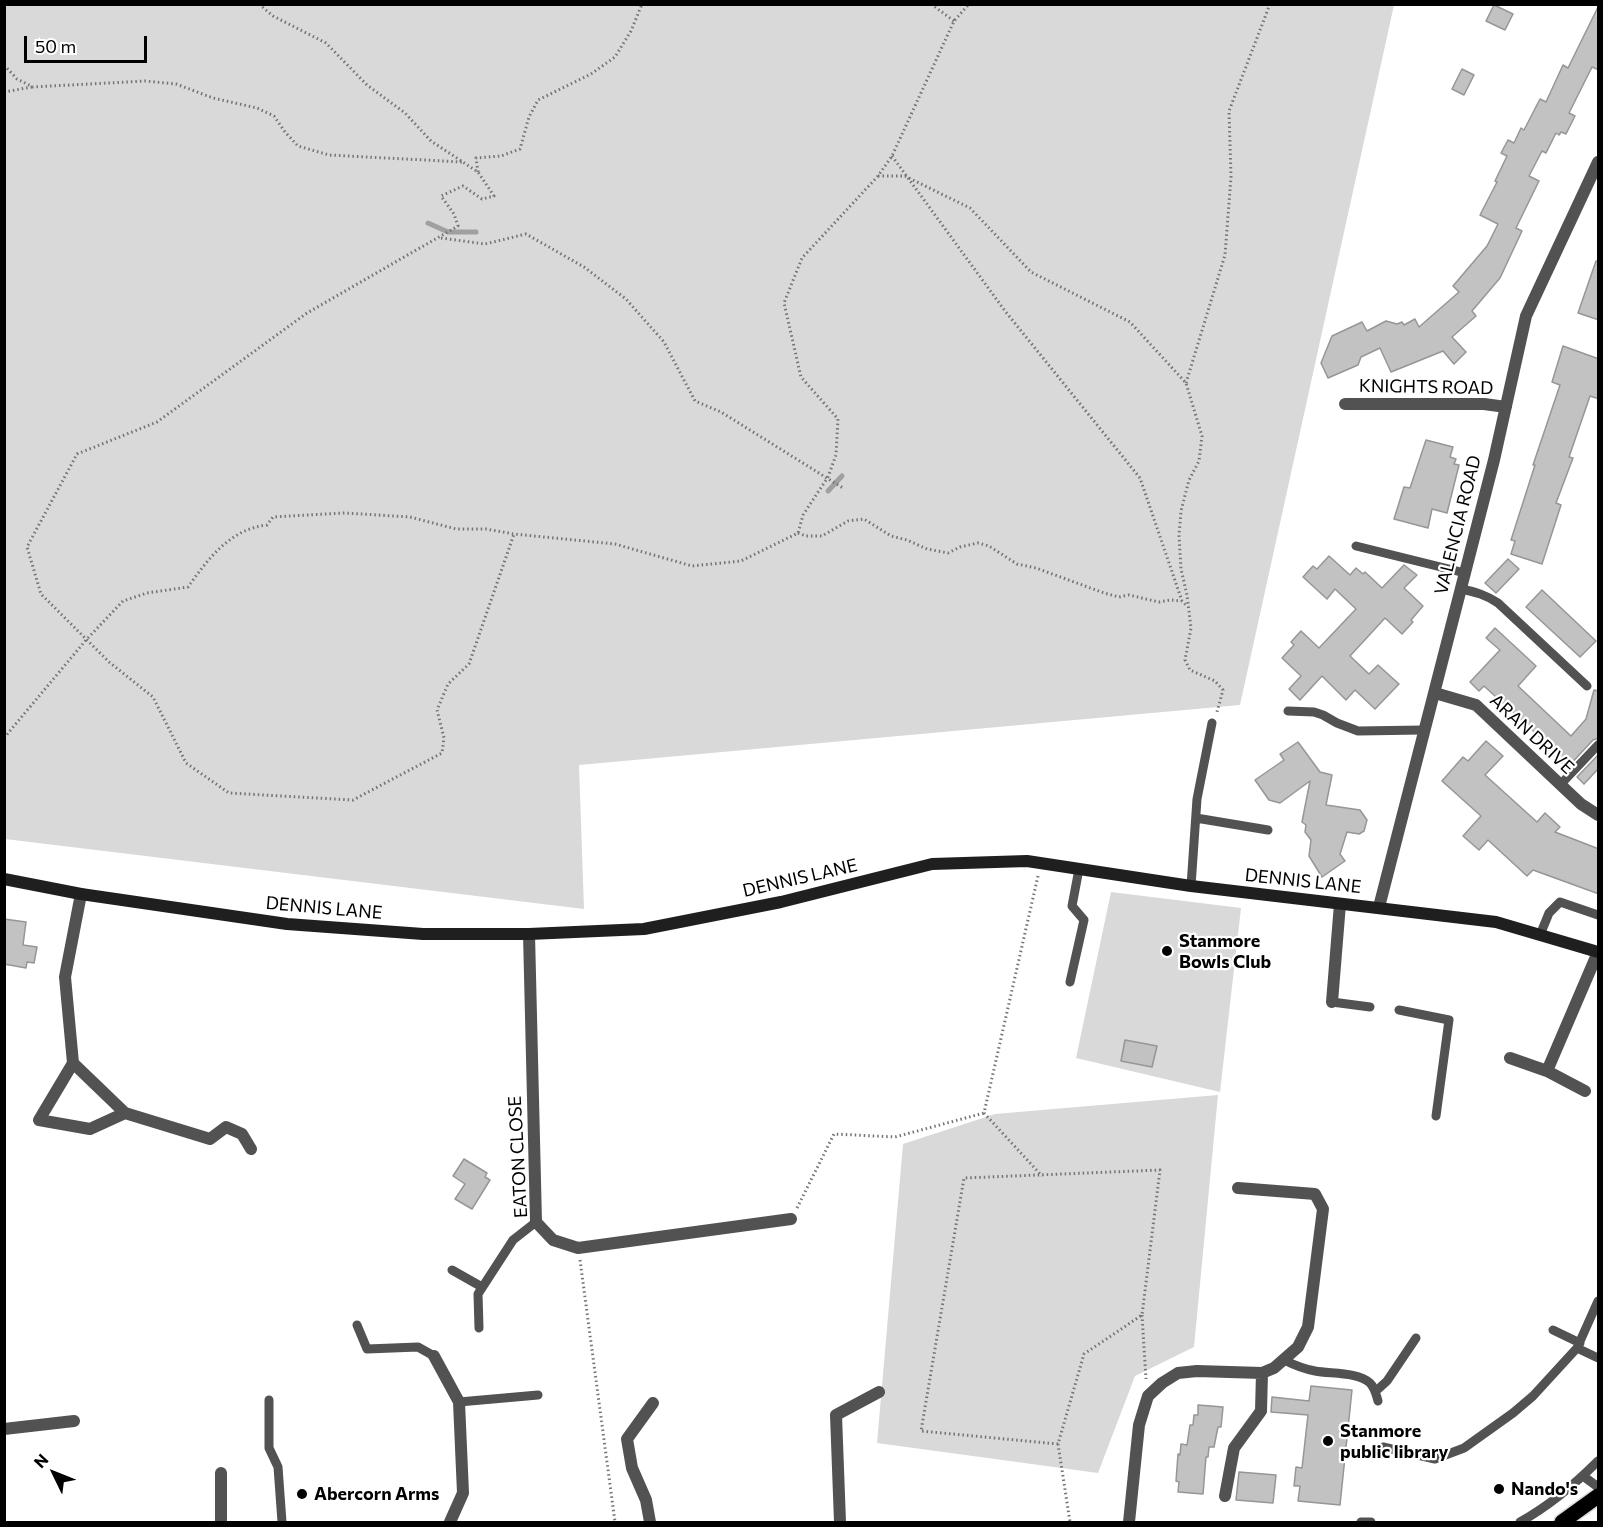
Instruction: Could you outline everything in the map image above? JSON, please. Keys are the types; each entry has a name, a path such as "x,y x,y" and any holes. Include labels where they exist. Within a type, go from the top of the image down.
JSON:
{"main road":[{"path":"1562,1522 1599,1496"}],"street":[{"name":"VALENCIA ROAD","path":"1379,907 1465,573 1526,316 1599,162"},
{"name":"KNIGHTS ROAD","path":"1345,404 1506,407"},
{"name":"ARAN DRIVE","path":"1435,693 1476,705 1581,804 1599,815"},
{"name":"DENNIS LANE","path":"4,879 81,894 287,924 423,934 529,934 644,929 781,902 932,864 1027,861 1191,886 1496,922 1598,952"},
{"path":"81,894 65,977 73,1063 39,1120 90,1129 124,1113"},
{"path":"1332,1002 1340,904"},
{"name":"EATON CLOSE","path":"529,934 536,1222 553,1240 578,1248 791,1219"},
{"path":"1547,1071 1598,952"},
{"path":"1510,1058 1547,1071 1585,1091"},
{"path":"73,1063 124,1113 210,1139 226,1127 242,1134 250,1149"},
{"path":"1129,1522 1139,1425 1148,1396 1178,1373 1197,1371 1262,1373 1274,1368 1298,1347 1308,1327 1323,1209 1315,1194 1238,1188"},
{"path":"434,1356 459,1402 463,1492 450,1522"},
{"path":"1225,1496 1234,1449 1261,1411 1262,1373"},
{"path":"840,1522 836,1414 879,1392"},
{"path":"650,1522 646,1500 632,1468 627,1439 653,1403"},
{"path":"4,1429 74,1421"},
{"path":"221,1473 221,1522"}],"lane":[{"path":"1356,546 1465,573"},
{"path":"1461,589 1489,596 1587,686"},
{"path":"1288,711 1314,712 1358,731 1423,730"},
{"path":"1191,886 1197,799 1212,723"},
{"path":"1560,785 1599,745"},
{"path":"1196,818 1268,830"},
{"path":"1070,982 1084,920 1072,906 1079,869"},
{"path":"1540,935 1549,913 1560,902 1599,915"},
{"path":"1332,1002 1370,1007"},
{"path":"1399,1010 1449,1020 1436,1116"},
{"path":"479,1328 478,1294 513,1240 536,1222"},
{"path":"452,1270 482,1287"},
{"path":"1383,1447 1435,1459 1464,1448 1533,1396 1579,1345 1599,1300"},
{"path":"357,1325 367,1349 417,1347 434,1356"},
{"path":"1552,1330 1599,1358"},
{"path":"1284,1360 1300,1368 1316,1372 1360,1378 1370,1383 1377,1396 1416,1338"},
{"path":"459,1402 538,1395"},
{"path":"269,1400 269,1448 278,1467 282,1522"},
{"path":"1520,1522 1534,1515 1599,1461"},
{"path":"1583,1476 1599,1487"},
{"path":"1360,1522 1371,1522"}],"path":[{"path":"259,4 273,16 326,43 367,85 405,113 431,141 478,172 494,196 482,199 463,186 441,196 458,226 308,313 157,422 77,454 27,547 41,594 109,662 153,697 186,763 229,793 353,800 442,753 444,738 437,710 448,684 469,664 514,534"},
{"path":"478,172 476,158 501,156 520,149 529,117 538,100 591,74 615,57 631,31 642,4"},
{"path":"931,4 954,21"},
{"path":"4,738 86,640 123,601 147,593 188,587 207,561 226,541 251,526 267,525 273,517 345,513 392,515 434,522 456,529 486,529 615,544 692,566 741,561 798,532 802,515 828,477 836,455 838,419 801,377 784,303 802,258 878,176 892,156 954,21 969,4"},
{"path":"1186,383 1225,255 1232,177 1229,111 1270,4"},
{"path":"4,65 17,79 33,87"},
{"path":"4,92 33,87 145,81 176,84 213,98 257,108 274,116 298,146 329,155 464,162"},
{"path":"892,156 905,177 1005,311 1140,478 1182,601 1188,607"},
{"path":"878,176 905,177 970,208 1031,273 1130,321 1186,383 1202,436 1199,461 1189,480 1181,511 1179,535 1181,569 1191,628 1185,660 1190,670 1215,681 1223,690 1212,723"},
{"path":"439,238 485,244 526,234 585,267 626,299 664,342 695,401 721,412 843,488"},
{"path":"798,532 806,536 822,536 848,521 864,519 891,536 927,549 948,553 960,547 978,543 989,546 1017,564 1036,568 1104,593 1119,597 1129,595 1159,602 1182,601"},
{"path":"984,1113 1041,863"},
{"path":"984,1113 1042,1176"},
{"path":"791,1219 834,1134 895,1137 984,1113"},
{"path":"1058,1443 921,1431 964,1179 1160,1170 1142,1315 1142,1344 1148,1396"},
{"path":"578,1248 615,1522"},
{"path":"1070,1522 1058,1443 1084,1354 1142,1315"}],"shaded area":[{"path":"4,5 1394,5 1240,705 579,765 584,909 5,839"},
{"name":"Stanmore Bowls Club","path":"1111,892 1241,908 1220,1092 1076,1058"},
{"path":"1218,1095 1194,1347 1135,1376 1098,1473 877,1443 903,1144 995,1114"}],"building":[{"path":"1494,5 1513,14 1505,30 1486,21"},
{"path":"1599,5 1599,70 1592,67 1569,113 1575,116 1566,134 1556,133 1546,153 1542,151 1529,176 1539,181 1516,228 1522,231 1500,278 1472,311 1476,316 1452,337 1466,352 1454,364 1443,351 1391,372 1380,348 1361,357 1358,365 1328,378 1321,363 1332,336 1362,322 1367,331 1386,321 1397,324 1402,322 1404,325 1415,319 1419,327 1459,292 1453,286 1487,246 1498,224 1480,215 1507,156 1501,153 1508,140 1514,143 1521,128 1524,130 1540,99 1546,102 1563,65 1568,68"},
{"path":"1462,69 1474,75 1464,95 1452,89"},
{"path":"1596,261 1599,261 1599,320 1578,313"},
{"path":"1563,346 1599,359 1599,399 1590,396 1569,457 1573,458 1556,503 1561,505 1542,564 1511,554 1515,541 1511,540 1560,385 1552,382"},
{"path":"1426,440 1453,447 1450,457 1456,459 1454,464 1459,465 1447,513 1432,509 1428,528 1394,519 1404,487 1410,488"},
{"path":"1329,556 1350,575 1356,568 1363,574 1365,572 1382,588 1404,565 1417,575 1404,588 1423,606 1411,620 1413,622 1402,634 1385,618 1350,656 1369,674 1378,665 1399,684 1375,709 1355,690 1346,700 1322,676 1300,700 1289,689 1301,676 1282,658 1294,645 1291,642 1301,631 1319,648 1356,609 1335,589 1327,599 1303,577 1313,566 1317,569"},
{"path":"1508,559 1519,569 1496,593 1485,583"},
{"path":"1542,590 1596,641 1580,657 1526,607"},
{"path":"1495,628 1536,666 1518,686 1571,736 1586,719 1594,690 1599,691 1599,738 1593,740 1567,768 1553,755 1556,752 1484,686 1479,691 1470,682 1500,650 1486,638"},
{"path":"1486,741 1503,756 1485,775 1537,822 1545,813 1560,827 1555,832 1599,849 1599,894 1533,870 1527,876 1488,840 1479,850 1463,836 1481,816 1442,781 1463,757 1468,761"},
{"path":"1298,742 1320,772 1332,775 1326,805 1360,810 1367,820 1364,831 1359,834 1347,832 1340,854 1345,861 1322,877 1309,856 1311,840 1305,832 1306,825 1302,822 1310,781 1280,803 1269,800 1255,780 1284,760 1280,754"},
{"path":"1599,754 1599,768 1584,784 1577,777"},
{"path":"4,919 26,922 23,945 37,947 34,963 27,962 26,968 4,964"},
{"path":"1125,1040 1157,1046 1152,1067 1121,1061"},
{"path":"464,1159 487,1173 485,1177 490,1180 472,1209 455,1199 465,1184 453,1176"},
{"path":"1311,1386 1352,1390 1340,1505 1298,1501 1300,1486 1294,1486 1296,1467 1302,1468 1308,1415 1271,1412 1272,1397 1309,1401"},
{"path":"1198,1405 1223,1407 1221,1427 1218,1427 1214,1447 1209,1447 1208,1457 1206,1457 1203,1494 1178,1492 1179,1482 1176,1481 1178,1454 1180,1455 1181,1444 1187,1445 1190,1425 1193,1425 1194,1415 1198,1415"},
{"path":"1239,1472 1276,1475 1273,1503 1236,1500"}],"waterway":[{"path":"428,223 448,232 476,232"},
{"path":"828,491 842,476"}],"place":[{"name":"Stanmore Bowls Club","path":"1167,951"},
{"name":"Stanmore public library","path":"1328,1441"},
{"name":"Nando's","path":"1499,1489"},
{"name":"Abercorn Arms","path":"302,1494"}]}
